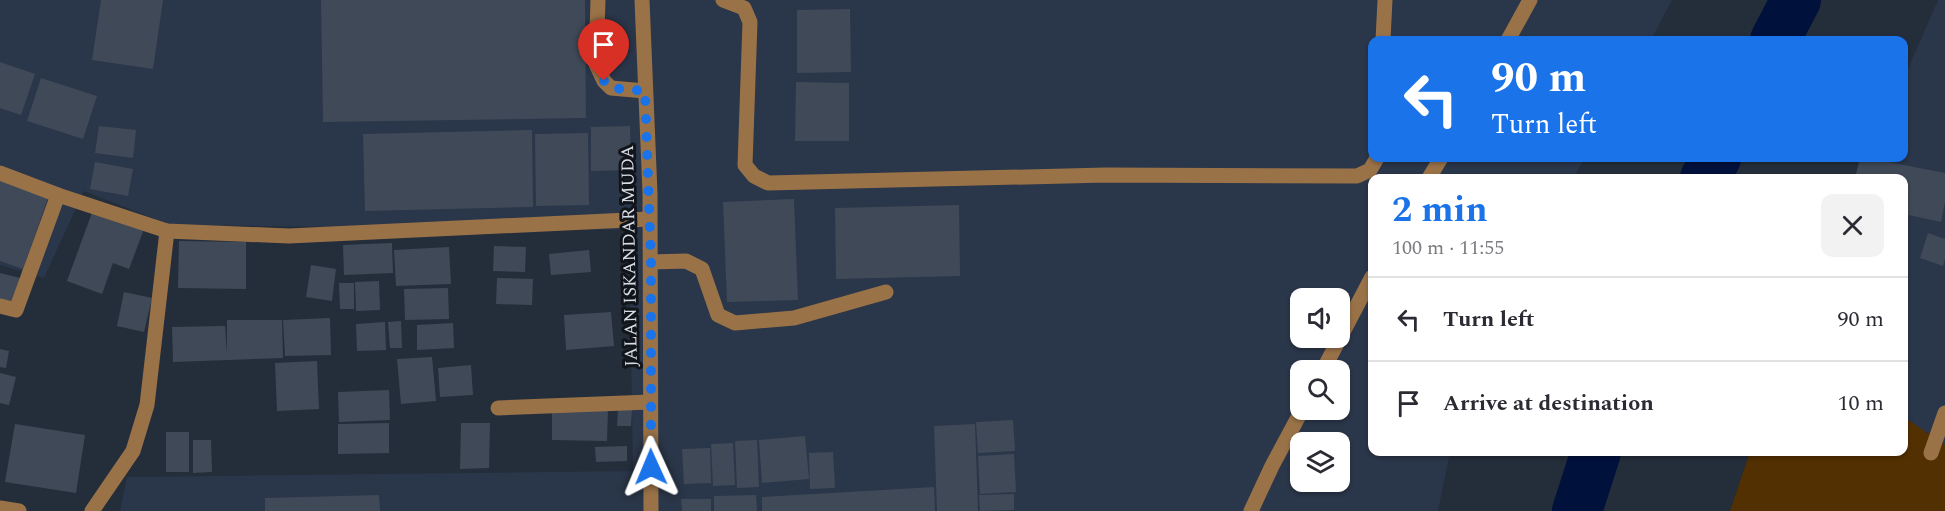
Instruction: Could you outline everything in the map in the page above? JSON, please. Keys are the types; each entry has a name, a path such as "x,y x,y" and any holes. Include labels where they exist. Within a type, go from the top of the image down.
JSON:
{"street":[{"path":"598,0 596,64 604,81 611,88 645,91"},
{"name":"JALAN ISKANDAR MUDA","path":"642,0 651,262 651,511"},
{"path":"723,0 744,8 750,22 745,165 754,176 768,183 1106,175 1357,176 1370,170 1375,162"},
{"path":"1383,36 1385,0"},
{"path":"1510,36 1530,0"},
{"path":"0,173 167,231 289,236 649,219"},
{"path":"0,306 16,310 58,195"},
{"path":"92,511 133,451 147,405 167,231"},
{"path":"651,262 686,261 702,269 718,315 735,323 794,318 886,292"},
{"path":"1328,360 1368,285"},
{"path":"498,408 650,402"},
{"path":"1931,453 1945,413"},
{"path":"1251,511 1297,420"},
{"path":"0,508 20,511"}],"shaded area":[{"path":"0,0 1672,0 1653,36 1368,36 1368,162 1583,162 1575,174 1368,174 1368,456 1449,456 1438,511 120,511 127,477 633,471 629,230 170,225 84,191 44,278 0,265"},
{"path":"1938,0 1945,0 1945,445 1908,420 1908,174 1861,174 1867,162 1908,162 1908,69"},
{"path":"1908,420 1945,445 1945,511 1730,511 1749,456 1908,456"}],"building":[{"path":"101,0 163,0 153,69 92,60"},
{"path":"321,0 585,0 586,118 323,122"},
{"path":"850,9 851,72 797,73 797,10"},
{"path":"0,62 35,74 21,115 0,108"},
{"path":"41,78 97,96 83,139 27,121"},
{"path":"796,82 849,83 849,141 795,141"},
{"path":"99,126 136,130 133,158 95,153"},
{"path":"630,126 631,170 591,171 591,127"},
{"path":"532,130 533,207 365,211 363,134"},
{"path":"588,133 589,205 536,206 535,134"},
{"path":"95,162 133,169 128,196 90,189"},
{"path":"1859,162 1889,162 1945,173 1945,202 1941,222 1908,215 1908,174 1856,174"},
{"path":"0,178 49,195 23,269 0,261"},
{"path":"794,199 798,300 727,302 723,202"},
{"path":"959,205 960,276 836,279 835,208"},
{"path":"93,210 144,229 129,269 113,263 102,294 67,281"},
{"path":"1928,233 1945,239 1943,266 1920,258"},
{"path":"179,241 246,242 246,289 178,288"},
{"path":"392,243 393,273 344,275 343,245"},
{"path":"494,246 526,247 525,272 493,271"},
{"path":"449,247 451,284 396,286 394,250"},
{"path":"589,250 591,272 551,275 549,254"},
{"path":"311,265 336,269 332,301 306,297"},
{"path":"0,273 20,278 13,303 0,299"},
{"path":"497,278 533,279 532,305 496,304"},
{"path":"379,281 380,310 356,311 355,282"},
{"path":"339,283 354,283 354,309 340,309"},
{"path":"448,288 449,319 405,320 404,289"},
{"path":"124,292 152,298 144,332 117,326"},
{"path":"611,312 614,346 566,350 564,315"},
{"path":"330,318 331,355 285,356 283,320"},
{"path":"227,320 282,320 283,358 173,362 172,327 225,326 227,353"},
{"path":"401,321 402,348 390,348 388,322"},
{"path":"385,322 386,350 357,351 356,324"},
{"path":"453,323 454,348 417,350 417,325"},
{"path":"0,349 9,351 6,368 0,367"},
{"path":"432,357 436,401 401,404 397,359"},
{"path":"317,361 319,409 277,411 275,363"},
{"path":"471,365 473,395 440,397 438,368"},
{"path":"0,373 16,377 9,405 0,403"},
{"path":"389,390 390,420 339,422 338,392"},
{"path":"552,407 608,409 607,441 552,440"},
{"path":"618,409 632,410 631,426 617,426"},
{"path":"1013,420 1015,451 978,453 976,422"},
{"path":"389,423 389,453 338,454 338,424"},
{"path":"461,423 490,423 489,468 460,469"},
{"path":"15,424 85,435 76,493 5,482"},
{"path":"975,424 978,511 937,511 934,426"},
{"path":"166,432 189,432 189,472 166,472"},
{"path":"805,436 809,479 762,483 759,440"},
{"path":"193,440 211,440 212,472 193,473"},
{"path":"757,440 759,487 737,488 735,441"},
{"path":"733,443 735,485 713,486 711,444"},
{"path":"627,446 627,461 596,462 595,447"},
{"path":"710,448 711,483 684,484 682,449"},
{"path":"833,452 835,488 810,489 809,453"},
{"path":"1014,454 1016,492 980,494 978,456"},
{"path":"934,487 935,511 762,511 762,497"},
{"path":"1014,494 1014,510 980,511 979,495"},
{"path":"379,495 380,511 265,511 265,498"},
{"path":"756,495 757,511 714,511 714,496"},
{"path":"681,499 711,499 711,511 682,511"}],"waterway":[{"path":"1777,36 1796,0"},
{"path":"1707,174 1714,162"},
{"path":"1577,511 1595,456"}],"route":[{"path":"604,81 611,88 645,91 650,193 651,467"}]}
